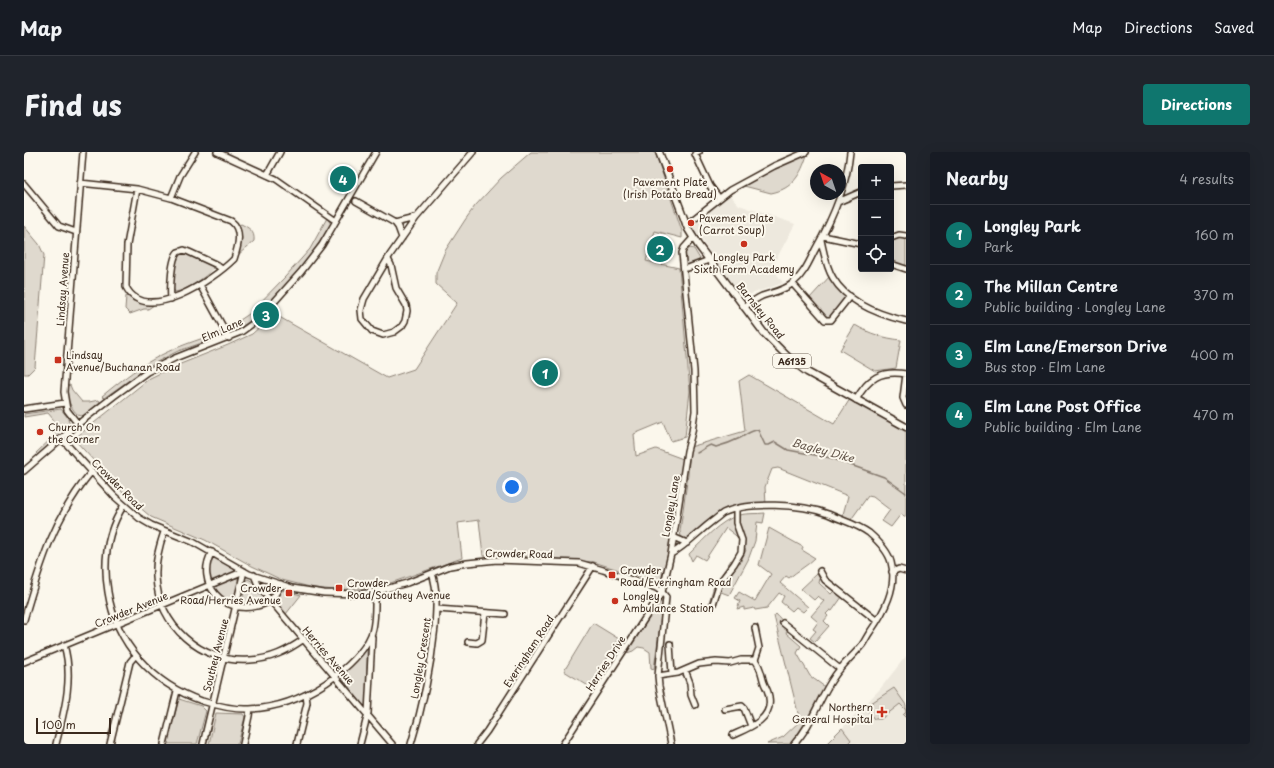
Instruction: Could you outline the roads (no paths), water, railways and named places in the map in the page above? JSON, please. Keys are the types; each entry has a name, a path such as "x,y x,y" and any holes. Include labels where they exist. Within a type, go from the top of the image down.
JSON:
{"main road":[{"name":"Barnsley Road","path":"660,152 686,225 693,238 764,333 791,360 807,372 906,427"}],"street":[{"name":"Lindsay Avenue","path":"78,424 67,410 65,403 64,382 83,152"},
{"path":"171,198 180,176 195,152"},
{"path":"216,152 276,179 336,221"},
{"path":"267,175 280,152"},
{"name":"Elm Lane","path":"24,471 78,424 147,372 175,358 229,338 251,326 269,309 322,245 376,152"},
{"path":"388,259 391,265 396,288 406,305 407,311 405,321 402,326 394,332 383,334 372,331 362,319 361,310 364,299 388,259 416,218 473,152"},
{"path":"699,152 695,154 710,186 719,198"},
{"path":"686,225 719,198 756,175 806,152"},
{"path":"744,307 756,299 793,284 806,269 838,202 850,152"},
{"path":"80,183 137,189 171,198 226,219 234,223 238,237 234,259 200,284 171,299 161,302 134,298 126,287 128,245 137,189"},
{"path":"24,184 59,226 76,232"},
{"path":"894,186 906,185"},
{"path":"838,202 858,193"},
{"path":"356,201 395,223 398,226 402,238"},
{"path":"395,223 416,218"},
{"path":"894,237 899,235 906,236"},
{"name":"Longley Lane","path":"672,744 658,676 666,600 666,597 662,592 671,554 687,451 695,411 694,371 683,274 684,268 682,266 682,250 693,238"},
{"path":"822,238 858,244"},
{"path":"822,238 828,268 833,279 842,289 864,306 878,313 906,321"},
{"path":"171,299 174,257 178,252 184,250 216,264 222,269"},
{"path":"684,268 688,268 709,260"},
{"path":"894,265 906,269"},
{"path":"200,284 229,338"},
{"path":"793,284 825,320 828,321 831,320 850,296"},
{"path":"856,400 867,383 875,377 889,373 906,374 903,398 906,405"},
{"path":"24,409 65,403"},
{"name":"Crowder Road","path":"61,438 124,505 150,526 193,542 244,571 300,589 324,593 358,594 375,592 407,583 450,566 482,560 565,562 593,566 649,585 662,592"},
{"path":"24,620 36,577 51,536 69,502 92,472"},
{"path":"124,505 113,525 106,560 108,595 116,624 135,656 154,674 177,690 212,705 225,708 250,709 287,703 306,695 335,676 360,651 372,634"},
{"path":"671,554 682,548 722,513 736,509 762,506 788,506 818,511 857,526 869,533 882,547 891,562 892,572 891,589 885,606 862,644 840,669 827,687 803,734 794,744"},
{"path":"712,607 720,582 741,552 742,540 736,522 736,509"},
{"path":"164,532 157,554 157,590 162,606 170,622 187,640 200,648 224,657 235,660 250,660 279,654 293,647 304,639"},
{"path":"673,537 687,543"},
{"path":"212,552 207,565 207,579 214,594 228,605 246,609 254,607 271,600 281,584"},
{"name":"Everingham Road","path":"477,744 487,731 593,566"},
{"path":"892,572 899,569 906,571"},
{"name":"Crowder Avenue","path":"24,662 244,571"},
{"name":"Southey Avenue","path":"203,744 244,571"},
{"path":"820,571 825,580 877,621"},
{"name":"Longley Crescent","path":"411,744 424,698 434,639 436,593 432,573"},
{"name":"Herries Avenue","path":"254,575 259,587 368,713 392,744"},
{"path":"360,744 368,713 370,651 375,592"},
{"name":"Herries Drive","path":"563,744 662,592"},
{"path":"436,608 505,614"},
{"path":"468,642 477,644 482,640 485,613"},
{"path":"783,622 840,669"},
{"path":"755,628 759,648 755,660"},
{"path":"670,644 672,674"},
{"path":"56,744 68,682 68,658 64,645"},
{"path":"110,744 130,662 135,656"},
{"path":"658,676 672,674 703,663 730,663 741,660 755,660"},
{"path":"734,735 762,720 767,714 770,702 769,696 760,667 755,660"},
{"path":"685,670 695,705"},
{"path":"164,744 177,690"},
{"path":"298,744 308,703 306,695"},
{"path":"725,709 742,706 751,726"},
{"path":"243,744 250,709"}],"waterway":[{"name":"Bagley Dike","path":"697,453 711,445 716,447 758,430 765,445 775,442 788,450 831,458 884,477 906,493"}],"place":[{"name":"Pavement Plate (Irish Potato Bread)","path":"670,169"},
{"name":"Elm Lane Post Office","path":"343,179"},
{"name":"Pavement Plate (Carrot Soup)","path":"691,223"},
{"name":"Longley Park Sixth Form Academy","path":"744,244"},
{"name":"The Millan Centre","path":"660,249"},
{"name":"Elm Lane/Emerson Drive","path":"266,315"},
{"name":"Lindsay Avenue/Buchanan Road","path":"58,360"},
{"name":"Longley Park","path":"545,373"},
{"name":"Church On the Corner","path":"40,432"},
{"name":"Crowder Road/Everingham Road","path":"612,575"},
{"name":"Crowder Road/Southey Avenue","path":"339,588"},
{"name":"Crowder Road/Herries Avenue","path":"289,593"},
{"name":"Longley Ambulance Station","path":"615,601"},
{"name":"Northern General Hospital","path":"882,712"}]}
